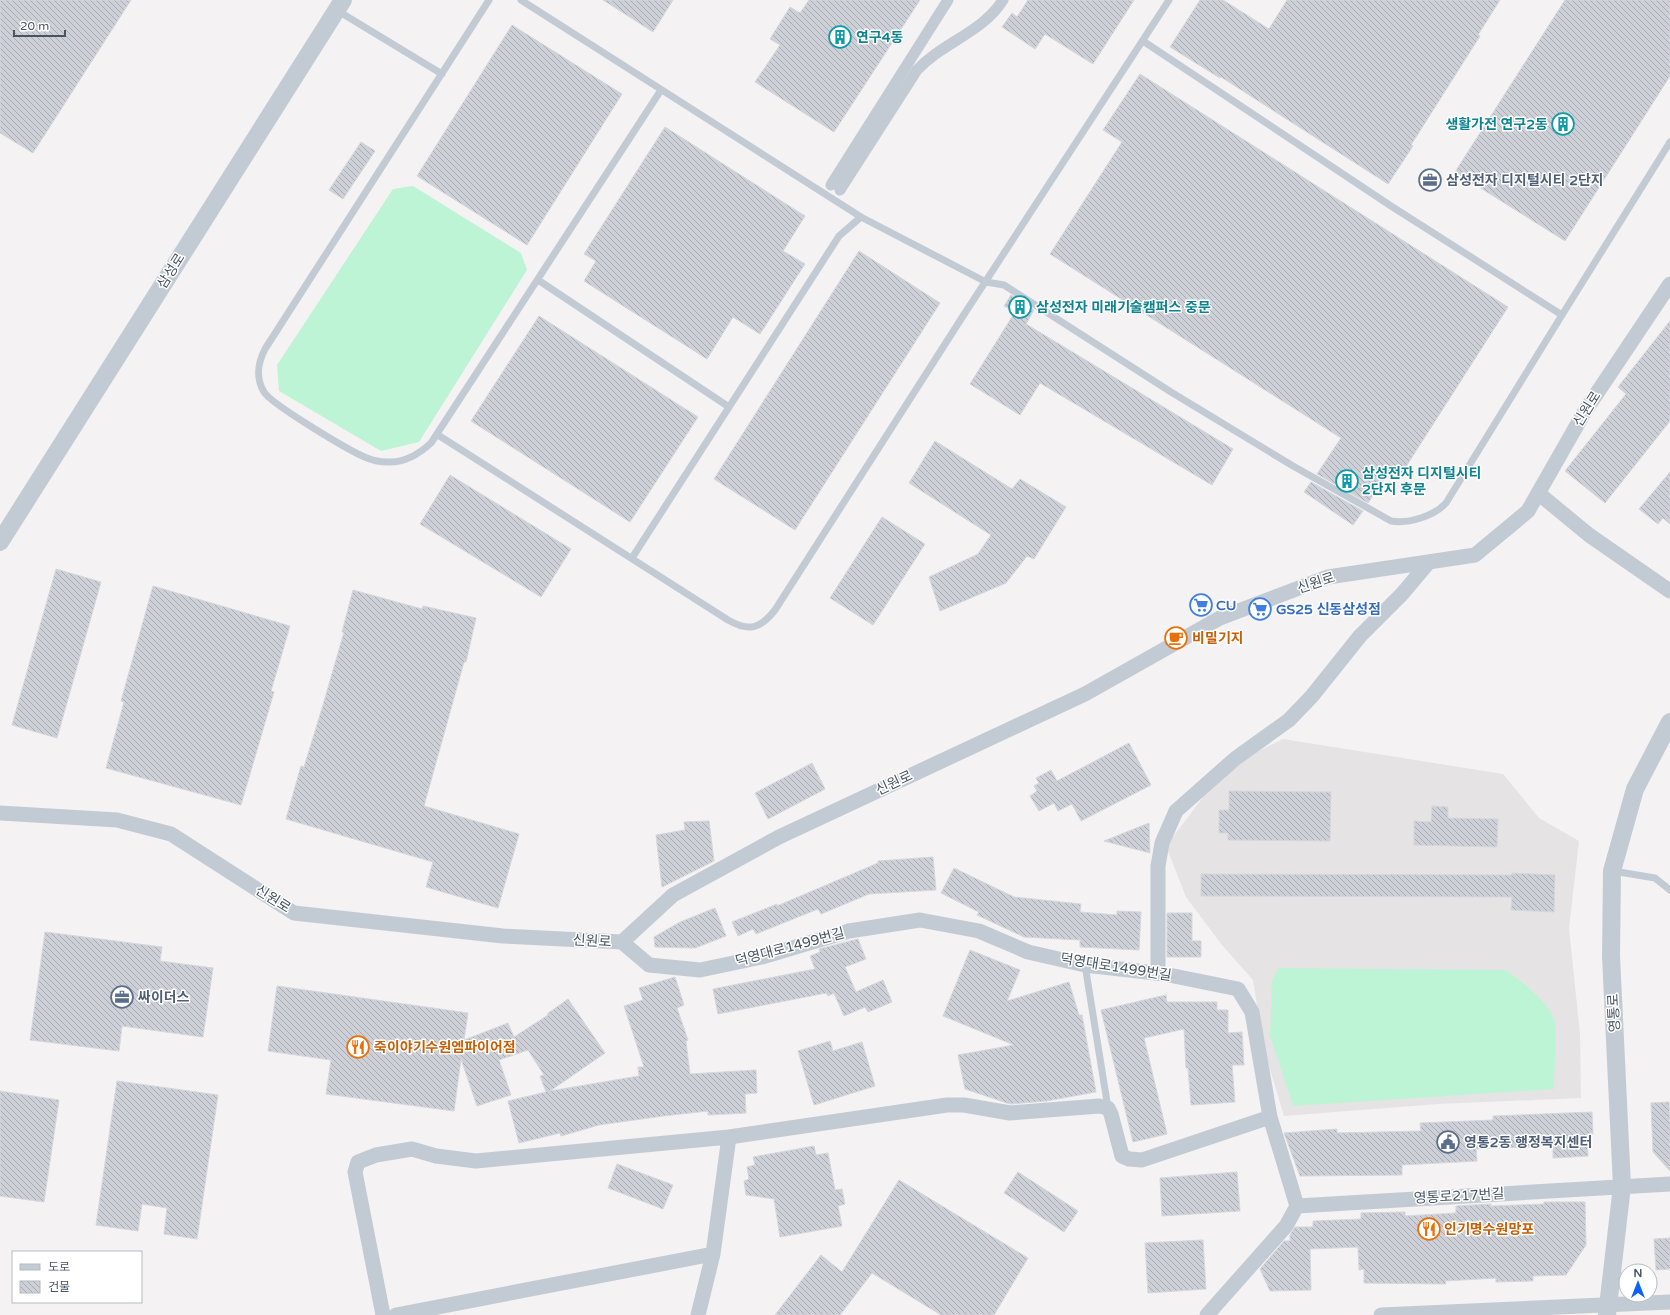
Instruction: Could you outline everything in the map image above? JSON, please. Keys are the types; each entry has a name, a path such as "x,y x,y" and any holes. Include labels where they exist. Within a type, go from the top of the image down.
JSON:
{"street":[{"path":"948,0 836,187 917,70 942,49 985,21 1003,0"},
{"name":"삼성로","path":"0,542 340,5"},
{"name":"신원로","path":"0,813 117,820 171,834 294,913 503,936 622,942 673,895 779,837 1085,694 1220,618 1328,578 1475,555 1528,511 1585,411 1670,284"},
{"path":"1538,493 1589,535 1670,591"},
{"path":"1158,973 1158,866 1162,843 1176,811 1236,758 1288,720 1312,696 1360,636 1402,594 1429,562"},
{"name":"영통로","path":"1607,1310 1622,1186 1611,956 1612,871 1635,789 1670,722"},
{"name":"덕영대로1499번길","path":"622,942 649,965 700,970 762,957 849,931 920,920 979,931 1028,952 1085,965 1158,973 1238,989 1252,1012 1270,1117 1297,1206"},
{"path":"384,1315 355,1172 358,1162 376,1155 412,1149 436,1156 476,1161 729,1137 947,1105 964,1105 1010,1113 1099,1106 1108,1108 1122,1156 1129,1159 1142,1160 1270,1117"},
{"path":"698,1315 713,1254 729,1137"},
{"name":"영통로217번길","path":"1297,1206 1670,1184"},
{"path":"1207,1315 1286,1226 1297,1206"},
{"path":"396,1315 713,1254"},
{"path":"1381,1315 1607,1310 1670,1302"}],"lane":[{"path":"489,0 265,349 260,362 258,374 264,393 274,403 366,458 388,462 408,459 424,449 438,435 662,90"},
{"path":"521,0 861,217 986,282 1004,285 1171,392 1293,466 1385,519 1398,522 1435,513 1446,503 1670,142"},
{"path":"438,435 735,624 750,627 763,623 774,610 1169,0"},
{"path":"340,5 442,74"},
{"path":"1143,41 1392,206 1562,315"},
{"path":"632,558 839,236 861,217"},
{"path":"538,280 729,406"},
{"path":"1612,871 1655,878 1670,890"},
{"path":"1085,965 1108,1108"}],"shaded area":[{"path":"1283,739 1503,774 1539,818 1579,841 1569,928 1580,1034 1581,1098 1438,1104 1284,1116 1264,1049 1253,980 1222,945 1186,897 1166,846 1204,796 1249,756"}],"green space":[{"path":"413,186 521,253 527,270 419,442 381,451 279,391 277,365 393,189"},
{"path":"1278,968 1506,970 1535,994 1553,1016 1556,1040 1554,1089 1293,1106 1270,1036 1272,982"}],"building":[{"path":"0,0 131,0 33,153 0,133"},
{"path":"603,0 673,0 653,32"},
{"name":"연구4동","path":"809,0 920,0 834,132 755,82 780,45 770,39 790,7 800,13"},
{"path":"1028,0 1134,0 1093,64 1045,34 1035,49 1002,27 1012,13 1017,17"},
{"path":"1200,0 1223,0 1269,29 1287,0 1500,0 1478,35 1480,36 1388,184 1221,77 1220,78 1170,47"},
{"name":"생활가전 연구2동","path":"1565,0 1670,0 1670,76 1565,241 1455,172"},
{"path":"512,25 622,94 527,245 417,176"},
{"path":"1140,74 1508,307 1400,476 1390,471 1368,503 1317,474 1341,438 1050,254 1122,142 1103,130"},
{"path":"665,127 805,216 783,251 805,264 760,334 733,317 707,359 584,281 596,261 584,254"},
{"path":"361,142 375,151 343,199 329,190"},
{"path":"859,251 940,303 795,530 714,479"},
{"path":"1011,295 1034,310 1026,324 1233,449 1212,485 1040,383 1020,415 970,384 1015,312 1004,306"},
{"path":"539,316 698,417 630,522 471,421"},
{"path":"1670,321 1670,421 1605,503 1565,471 1626,394 1618,387"},
{"path":"935,441 1012,489 1020,479 1066,507 1034,559 1027,556 1006,583 940,611 929,577 978,554 991,535 909,483"},
{"path":"1670,472 1670,524 1663,518 1658,524 1639,509"},
{"path":"450,475 571,549 541,597 420,524"},
{"path":"1311,482 1363,511 1353,525 1304,492"},
{"path":"882,517 925,544 873,625 830,598"},
{"path":"56,569 101,582 57,738 12,725"},
{"path":"153,586 290,626 271,691 274,692 241,805 106,768 124,702 121,701"},
{"path":"353,590 422,609 423,606 476,618 466,662 464,662 424,806 519,834 498,908 426,887 433,862 286,819 301,766 304,767 323,705 344,632 342,632"},
{"path":"1129,743 1151,785 1081,821 1072,804 1058,811 1054,803 1039,811 1030,796 1037,791 1034,786 1039,783 1036,778 1051,770 1057,781"},
{"path":"812,763 825,789 768,819 755,793"},
{"path":"1229,791 1331,792 1330,841 1228,840 1228,833 1219,833 1219,810 1229,810"},
{"path":"1432,806 1448,807 1448,818 1498,819 1497,847 1414,845 1414,821 1431,822"},
{"path":"709,821 714,861 662,887 656,835 685,830 684,822"},
{"path":"1149,823 1150,853 1104,841"},
{"path":"933,857 936,890 869,894 821,914 818,909 756,934 753,929 738,936 732,922 777,904 777,906 878,863 878,861"},
{"path":"954,868 1014,897 1081,904 1080,912 1117,915 1117,911 1141,912 1139,950 1080,947 1080,940 1024,937 977,915 979,912 941,893"},
{"path":"1512,873 1555,875 1554,912 1511,910 1512,897 1201,896 1201,874 1512,875"},
{"path":"715,908 726,936 695,948 655,947 654,937 680,922"},
{"path":"1167,913 1192,913 1192,941 1201,941 1201,957 1167,957"},
{"name":"싸이더스","path":"45,932 162,947 160,961 213,968 203,1037 122,1026 119,1051 30,1040"},
{"path":"858,939 866,959 845,967 856,992 883,980 892,1002 868,1012 865,1007 844,1016 834,993 828,996 826,993 718,1014 713,989 815,969 810,956 820,952 819,949"},
{"path":"970,950 1020,970 1007,1001 1069,982 1079,1015 1082,1015 1096,1092 1046,1101 1010,1104 965,1089 958,1055 1014,1045 943,1016"},
{"path":"675,977 684,1005 677,1008 688,1040 686,1041 690,1074 756,1070 757,1093 745,1094 746,1113 708,1115 708,1111 663,1116 599,1125 561,1136 560,1133 519,1143 508,1101 546,1092 540,1076 544,1075 528,1050 499,1060 511,1095 477,1106 461,1059 454,1111 326,1094 331,1060 268,1051 277,986 468,1013 464,1040 508,1023 514,1037 548,1015 547,1014 568,999 605,1053 550,1091 639,1076 638,1067 644,1067 624,1006 643,1000 639,988"},
{"path":"1166,995 1167,1002 1217,1002 1217,1010 1228,1010 1228,1033 1242,1032 1244,1065 1232,1065 1235,1102 1191,1105 1188,1068 1186,1068 1184,1029 1144,1038 1167,1134 1133,1142 1101,1010"},
{"path":"830,1041 833,1051 862,1042 875,1086 814,1105 798,1051"},
{"path":"117,1081 218,1095 197,1239 164,1234 167,1208 142,1204 138,1231 96,1225"},
{"path":"0,1091 59,1100 44,1202 0,1196"},
{"path":"1669,1102 1670,1171 1653,1152 1651,1103"},
{"path":"1592,1112 1593,1134 1587,1134 1588,1156 1553,1158 1553,1146 1476,1149 1477,1161 1402,1165 1402,1175 1300,1176 1284,1133 1337,1129 1337,1133 1421,1131 1420,1123 1493,1120 1493,1116"},
{"path":"814,1146 816,1155 828,1153 835,1190 842,1189 845,1204 838,1206 842,1226 780,1237 774,1199 746,1195 744,1181 749,1179 747,1167 755,1165 753,1157"},
{"path":"617,1164 673,1185 663,1209 608,1188"},
{"path":"1018,1172 1078,1211 1064,1232 1004,1193"},
{"path":"1237,1172 1240,1211 1162,1216 1160,1178"},
{"path":"899,1180 1028,1258 994,1315 941,1315 872,1273 840,1315 775,1315 821,1255 842,1272"},
{"path":"1544,1202 1585,1202 1586,1245 1566,1275 1533,1276 1533,1281 1496,1282 1496,1278 1445,1281 1446,1284 1364,1283 1364,1269 1359,1270 1358,1247 1310,1249 1311,1290 1270,1291 1260,1269 1284,1241 1290,1241 1290,1235 1295,1227 1313,1227 1313,1221 1361,1219 1361,1213 1405,1212 1405,1216 1456,1213 1456,1206 1491,1204 1491,1206 1544,1204"},
{"path":"1670,1238 1670,1269 1658,1270 1658,1263 1656,1263 1654,1239"},
{"path":"1203,1240 1206,1289 1148,1293 1145,1243"}],"place":[{"name":"연구4동","path":"840,37"},
{"name":"생활가전 연구2동","path":"1563,124"},
{"name":"삼성전자 디지털시티 2단지","path":"1430,180"},
{"name":"삼성전자 미래기술캠퍼스 중문","path":"1020,307"},
{"name":"삼성전자 디지털시티 2단지 후문","path":"1347,481"},
{"name":"CU","path":"1201,605"},
{"name":"GS25 신동삼성점","path":"1260,609"},
{"name":"비밀기지","path":"1176,638"},
{"name":"싸이더스","path":"122,997"},
{"name":"죽이야기수원엠파이어점","path":"358,1047"},
{"name":"영통2동 행정복지센터","path":"1448,1142"},
{"name":"인기명수원망포","path":"1429,1229"}]}
